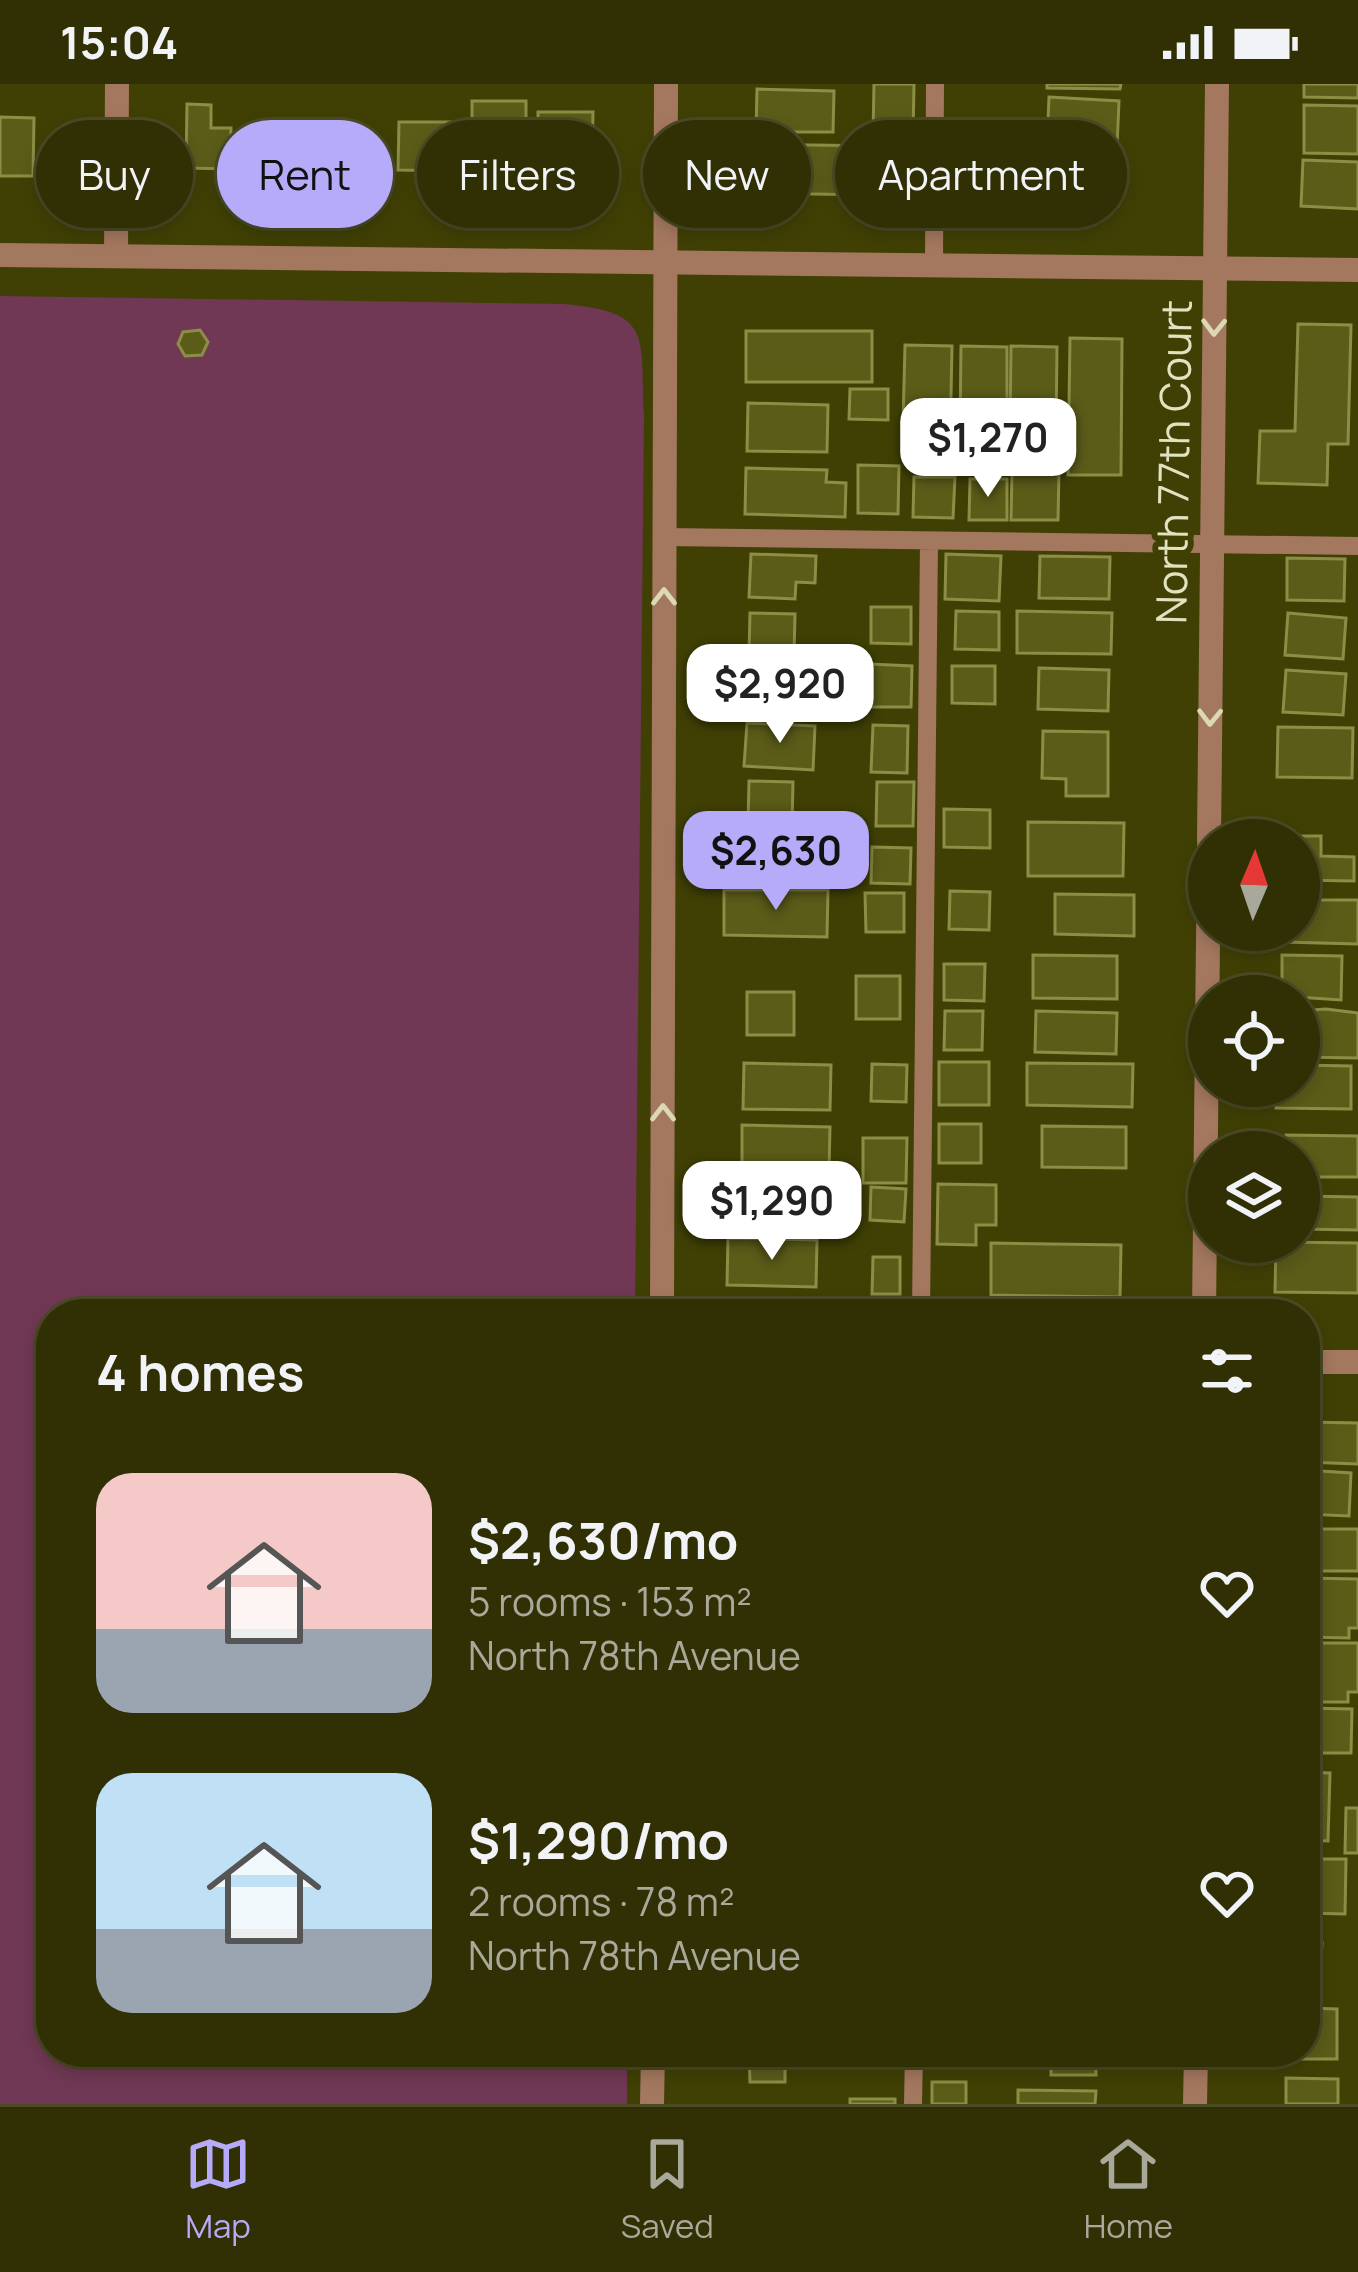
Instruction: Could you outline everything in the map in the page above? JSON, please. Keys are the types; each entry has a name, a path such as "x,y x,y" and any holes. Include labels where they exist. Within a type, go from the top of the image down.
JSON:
{"street":[{"path":"116,256 117,84"},
{"path":"662,1299 666,84"},
{"name":"North 77th Court","path":"1209,819 1217,84"},
{"path":"0,255 1358,270"},
{"name":"North 77th Court","path":"1204,1299 1208,951"},
{"path":"1320,1362 1358,1363"},
{"path":"652,2104 653,2067"},
{"path":"1195,2104 1196,2067"}],"lane":[{"path":"934,266 935,84"},
{"path":"664,537 1358,546"},
{"path":"921,1299 928,542"},
{"path":"914,2067 914,2104"}],"shaded area":[{"path":"0,296 563,304 613,313 628,322 641,347 644,415 635,1299 36,1299 36,2067 627,2067 627,2104 0,2104"}],"building":[{"path":"874,84 914,84 913,120 873,120"},
{"path":"1047,84 1121,84 1120,89 1047,88"},
{"path":"1304,84 1358,84 1358,98 1304,97"},
{"path":"757,89 834,91 833,132 811,132 811,120 756,120"},
{"path":"1049,97 1119,101 1118,120 1048,120"},
{"path":"472,101 526,101 526,120 472,120"},
{"path":"187,104 211,105 211,128 217,128 217,169 193,168 193,120 187,120"},
{"path":"1304,105 1358,106 1358,154 1304,153"},
{"path":"538,112 593,112 593,120 538,120"},
{"path":"0,117 34,118 33,176 0,176"},
{"path":"399,122 417,122 417,170 398,170"},
{"path":"811,145 835,145 835,194 811,194"},
{"path":"1303,160 1358,162 1358,209 1301,206"},
{"path":"1298,324 1351,325 1348,444 1328,444 1327,485 1258,483 1260,431 1295,431"},
{"path":"200,330 208,342 202,355 185,356 178,344 183,332"},
{"path":"746,331 872,331 872,382 746,382"},
{"path":"1070,338 1122,339 1121,475 1068,475"},
{"path":"905,345 952,346 950,445 913,445 913,424 903,424"},
{"path":"961,346 1007,347 1007,431 960,431"},
{"path":"1011,346 1057,347 1056,431 1010,430"},
{"path":"850,389 888,389 888,420 849,419"},
{"path":"748,403 828,405 827,452 747,451"},
{"path":"858,465 899,466 898,514 858,513"},
{"path":"746,468 827,470 826,482 846,483 845,517 745,514"},
{"path":"1012,470 1059,470 1058,520 1011,520"},
{"path":"914,477 955,477 953,518 913,517"},
{"path":"970,479 1007,479 1007,520 969,520"},
{"path":"751,554 816,556 815,583 796,582 795,599 749,597"},
{"path":"946,554 1001,556 999,601 945,599"},
{"path":"1040,556 1110,557 1109,599 1039,598"},
{"path":"1287,558 1345,559 1344,601 1287,600"},
{"path":"871,607 911,607 911,644 871,643"},
{"path":"956,611 999,612 999,650 955,649"},
{"path":"1017,611 1112,613 1111,654 1017,653"},
{"path":"750,613 795,614 794,654 749,654"},
{"path":"1288,613 1346,618 1343,659 1285,655"},
{"path":"870,664 912,666 911,707 870,707"},
{"path":"952,666 995,666 995,704 952,703"},
{"path":"794,668 793,711 749,711 749,669"},
{"path":"1039,668 1109,670 1108,711 1038,709"},
{"path":"1286,670 1346,674 1343,715 1283,712"},
{"path":"747,723 815,726 813,770 744,766"},
{"path":"873,725 908,726 907,773 871,772"},
{"path":"1278,727 1353,728 1352,778 1277,777"},
{"path":"1043,731 1108,732 1108,796 1066,796 1066,779 1042,778"},
{"path":"749,781 793,782 792,825 748,824"},
{"path":"877,782 914,782 913,826 876,826"},
{"path":"944,809 990,810 990,848 944,847"},
{"path":"1028,822 1124,823 1123,876 1028,876"},
{"path":"1320,836 1321,856 1354,857 1354,881 1320,880"},
{"path":"748,837 793,840 791,882 746,879"},
{"path":"872,847 911,848 910,884 871,883"},
{"path":"724,890 828,890 827,937 724,935"},
{"path":"950,891 990,892 989,930 949,929"},
{"path":"865,893 904,893 904,932 866,932"},
{"path":"1055,894 1134,895 1134,936 1055,934"},
{"path":"1320,900 1358,900 1358,944 1320,943"},
{"path":"1033,955 1117,956 1117,999 1033,998"},
{"path":"1282,955 1342,956 1341,1000 1320,999 1320,975 1282,975"},
{"path":"944,964 985,964 984,1001 944,1000"},
{"path":"856,976 900,976 900,1019 856,1019"},
{"path":"747,992 794,992 794,1035 747,1035"},
{"path":"1320,1009 1358,1013 1358,1058 1320,1057"},
{"path":"945,1011 983,1011 982,1050 944,1050"},
{"path":"1036,1011 1117,1013 1116,1054 1035,1052"},
{"path":"939,1062 989,1062 989,1105 939,1105"},
{"path":"744,1063 831,1065 830,1110 743,1109"},
{"path":"1027,1063 1133,1064 1132,1107 1027,1105"},
{"path":"872,1064 907,1065 906,1102 871,1101"},
{"path":"1320,1065 1351,1066 1351,1109 1276,1108 1320,1107"},
{"path":"939,1124 981,1124 981,1163 939,1163"},
{"path":"742,1125 830,1127 829,1171 742,1169"},
{"path":"1042,1126 1126,1127 1126,1168 1042,1167"},
{"path":"1320,1135 1358,1136 1358,1177 1320,1177"},
{"path":"863,1138 907,1138 906,1183 863,1183"},
{"path":"729,1184 817,1184 816,1229 729,1229"},
{"path":"938,1184 996,1185 996,1225 976,1225 976,1245 937,1244"},
{"path":"871,1187 906,1189 904,1222 870,1220"},
{"path":"1320,1196 1358,1197 1358,1230 1320,1229"},
{"path":"728,1238 817,1240 816,1287 727,1285"},
{"path":"991,1243 1121,1245 1120,1297 991,1295"},
{"path":"1320,1243 1358,1243 1358,1293 1275,1292 1276,1263 1320,1263"},
{"path":"873,1257 900,1257 900,1294 872,1294"},
{"path":"1320,1422 1358,1423 1358,1464 1320,1463"},
{"path":"1320,1471 1351,1473 1349,1516 1320,1515"},
{"path":"1320,1529 1358,1529 1358,1571 1320,1571"},
{"path":"1320,1578 1358,1579 1358,1628 1349,1628 1349,1638 1320,1637"},
{"path":"1320,1643 1358,1643 1358,1692 1348,1692 1348,1702 1320,1702"},
{"path":"1320,1708 1352,1709 1351,1753 1320,1753"},
{"path":"1320,1773 1330,1773 1328,1841 1320,1841"},
{"path":"1346,1808 1358,1808 1358,1853 1345,1853"},
{"path":"1320,1859 1346,1859 1345,1914 1320,1913"},
{"path":"1320,2008 1337,2009 1337,2059 1320,2059"},
{"path":"750,2067 785,2067 785,2082 750,2082"},
{"path":"1051,2067 1096,2067 1096,2075 1051,2075"},
{"path":"1286,2078 1338,2079 1338,2104 1286,2104"},
{"path":"932,2082 966,2082 966,2104 932,2104"},
{"path":"1018,2090 1096,2091 1095,2104 1018,2104"},
{"path":"850,2099 895,2099 895,2104 850,2104"}]}
